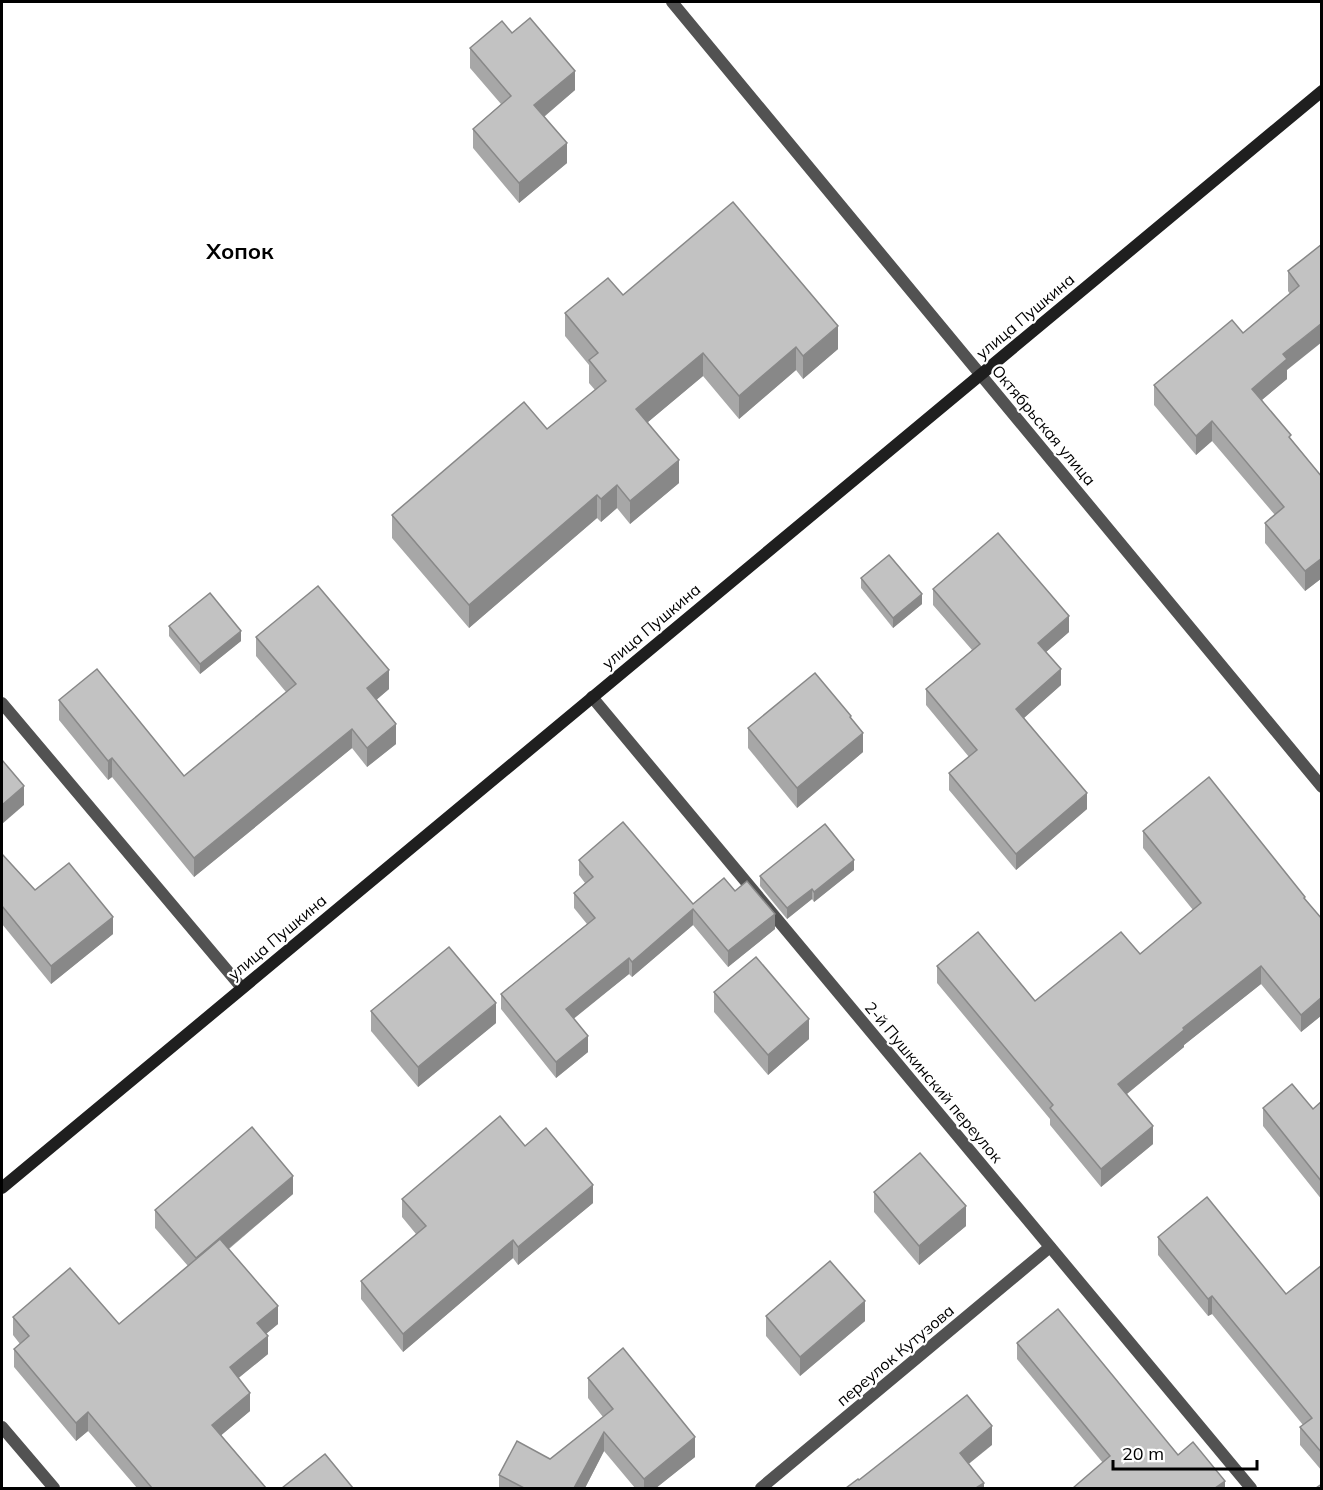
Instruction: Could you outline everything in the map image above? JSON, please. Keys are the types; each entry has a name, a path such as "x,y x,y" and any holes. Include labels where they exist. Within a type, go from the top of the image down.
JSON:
{"street":[{"name":"Октябрьская улица","path":"672,2 1322,787"},
{"name":"улица Пушкина","path":"2,1188 1322,91"},
{"name":"2-й Пушкинский переулок","path":"592,697 1251,1488"},
{"path":"2,704 242,988"},
{"name":"переулок Кутузова","path":"761,1488 1050,1247"},
{"path":"2,1427 54,1488"}],"building":[{"path":"530,18 575,71 534,105 567,143 519,183 473,129 511,96 470,48 502,21 512,33"},
{"path":"733,202 838,326 803,356 796,347 739,396 703,353 636,409 679,460 630,501 617,485 601,499 597,495 469,605 392,515 524,402 547,429 606,381 589,360 598,353 565,313 608,278 623,295"},
{"path":"1322,244 1322,323 1283,354 1287,359 1252,389 1291,435 1289,437 1322,477 1322,558 1305,571 1265,523 1284,507 1212,421 1196,436 1154,385 1232,320 1243,333 1299,286 1288,271"},
{"path":"998,533 1069,616 1038,643 1061,669 1016,709 1087,793 1016,854 949,773 977,750 926,689 980,644 933,589"},
{"path":"889,555 922,594 893,618 861,578"},
{"path":"318,586 389,670 367,688 396,724 367,748 352,729 194,858 112,758 108,761 59,700 97,669 184,776 296,684 256,637"},
{"path":"210,593 241,631 200,664 169,626"},
{"path":"815,673 863,733 797,788 748,728"},
{"path":"2,760 24,786 2,805"},
{"path":"1209,777 1322,919 1322,997 1301,1015 1261,966 1183,1028 1184,1030 1118,1084 1153,1126 1101,1169 1050,1108 1053,1105 937,966 978,932 1035,1001 1121,932 1140,954 1201,903 1143,831"},
{"path":"623,822 693,904 724,878 735,891 747,881 775,914 728,951 693,909 632,962 629,958 566,1009 588,1036 556,1062 501,994 595,918 574,893 593,877 579,860"},
{"path":"825,824 854,860 814,892 812,889 787,908 760,876"},
{"path":"2,854 35,890 69,863 113,917 51,966 2,906"},
{"path":"449,947 496,1003 418,1067 371,1011"},
{"path":"756,957 809,1019 768,1055 714,992"},
{"path":"1292,1084 1313,1109 1322,1101 1322,1182 1263,1108"},
{"path":"500,1116 525,1146 546,1128 593,1185 518,1247 513,1240 403,1334 361,1281 426,1226 402,1199"},
{"path":"252,1127 293,1176 196,1258 155,1210"},
{"path":"920,1153 966,1206 919,1246 874,1192"},
{"path":"1207,1197 1286,1294 1322,1265 1322,1453 1300,1427 1312,1418 1212,1296 1208,1299 1158,1237"},
{"path":"220,1239 278,1306 257,1323 268,1336 230,1367 250,1393 212,1425 266,1488 152,1488 88,1412 76,1423 14,1349 29,1336 13,1317 70,1268 119,1324"},
{"path":"830,1261 865,1301 800,1357 766,1316"},
{"path":"1058,1309 1178,1455 1193,1442 1225,1481 1215,1488 1073,1488 1110,1456 1017,1343"},
{"path":"623,1348 695,1437 644,1479 604,1432 574,1488 524,1488 499,1475 517,1441 550,1459 613,1409 588,1378"},
{"path":"967,1395 992,1426 960,1453 984,1483 976,1488 846,1488 859,1480"},
{"path":"325,1454 353,1488 282,1488"}],"district":[{"name":"Хопок","path":"240,251"}]}
